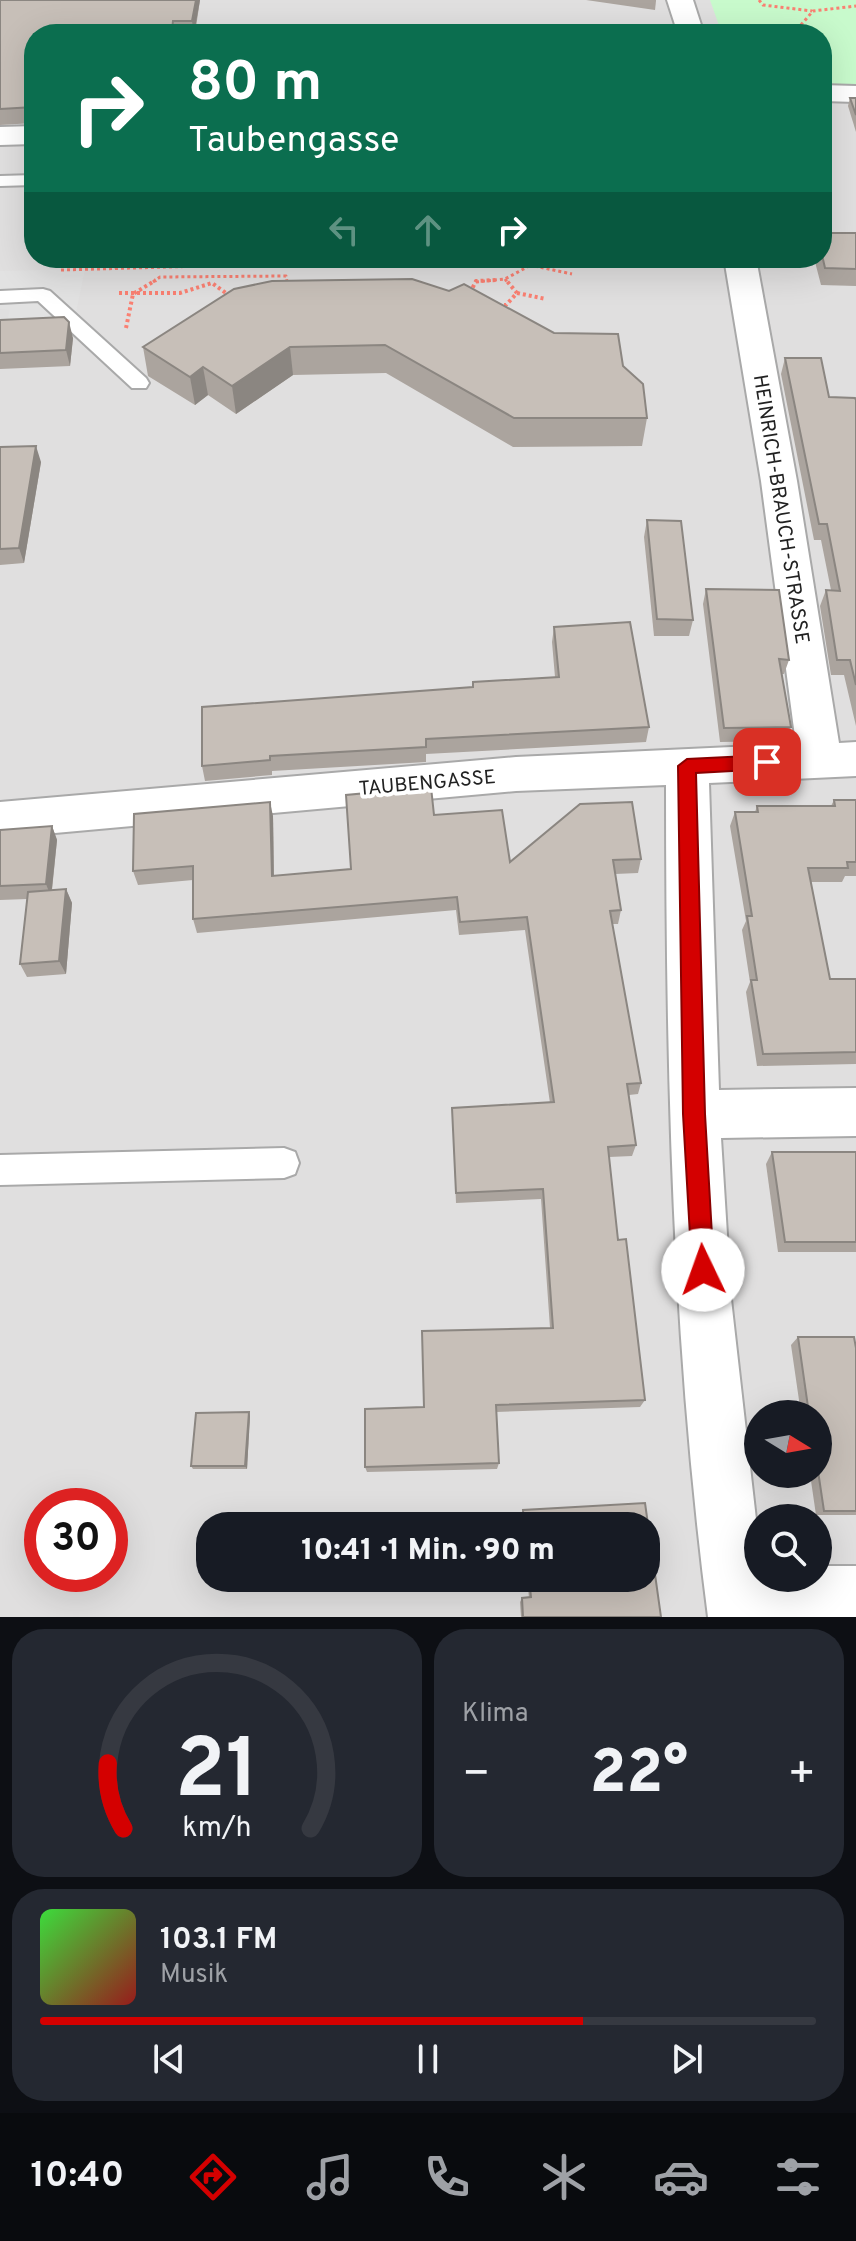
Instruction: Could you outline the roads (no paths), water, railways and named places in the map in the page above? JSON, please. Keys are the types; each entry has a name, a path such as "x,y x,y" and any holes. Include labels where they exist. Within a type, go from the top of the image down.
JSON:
{"street":[{"path":"680,0 688,24"},
{"path":"832,93 856,94"},
{"path":"0,136 24,135"},
{"name":"HEINRICH-BRAUCH-STRASSE","path":"742,268 779,481 838,759"},
{"name":"TAUBENGASSE","path":"0,820 398,783 838,759"},
{"path":"687,766 694,1114 714,1428 738,1608 856,1597"},
{"path":"694,1114 856,1112"}],"lane":[{"path":"0,181 24,180"},
{"path":"0,297 43,295 139,383"},
{"path":"0,1170 284,1163"}]}
